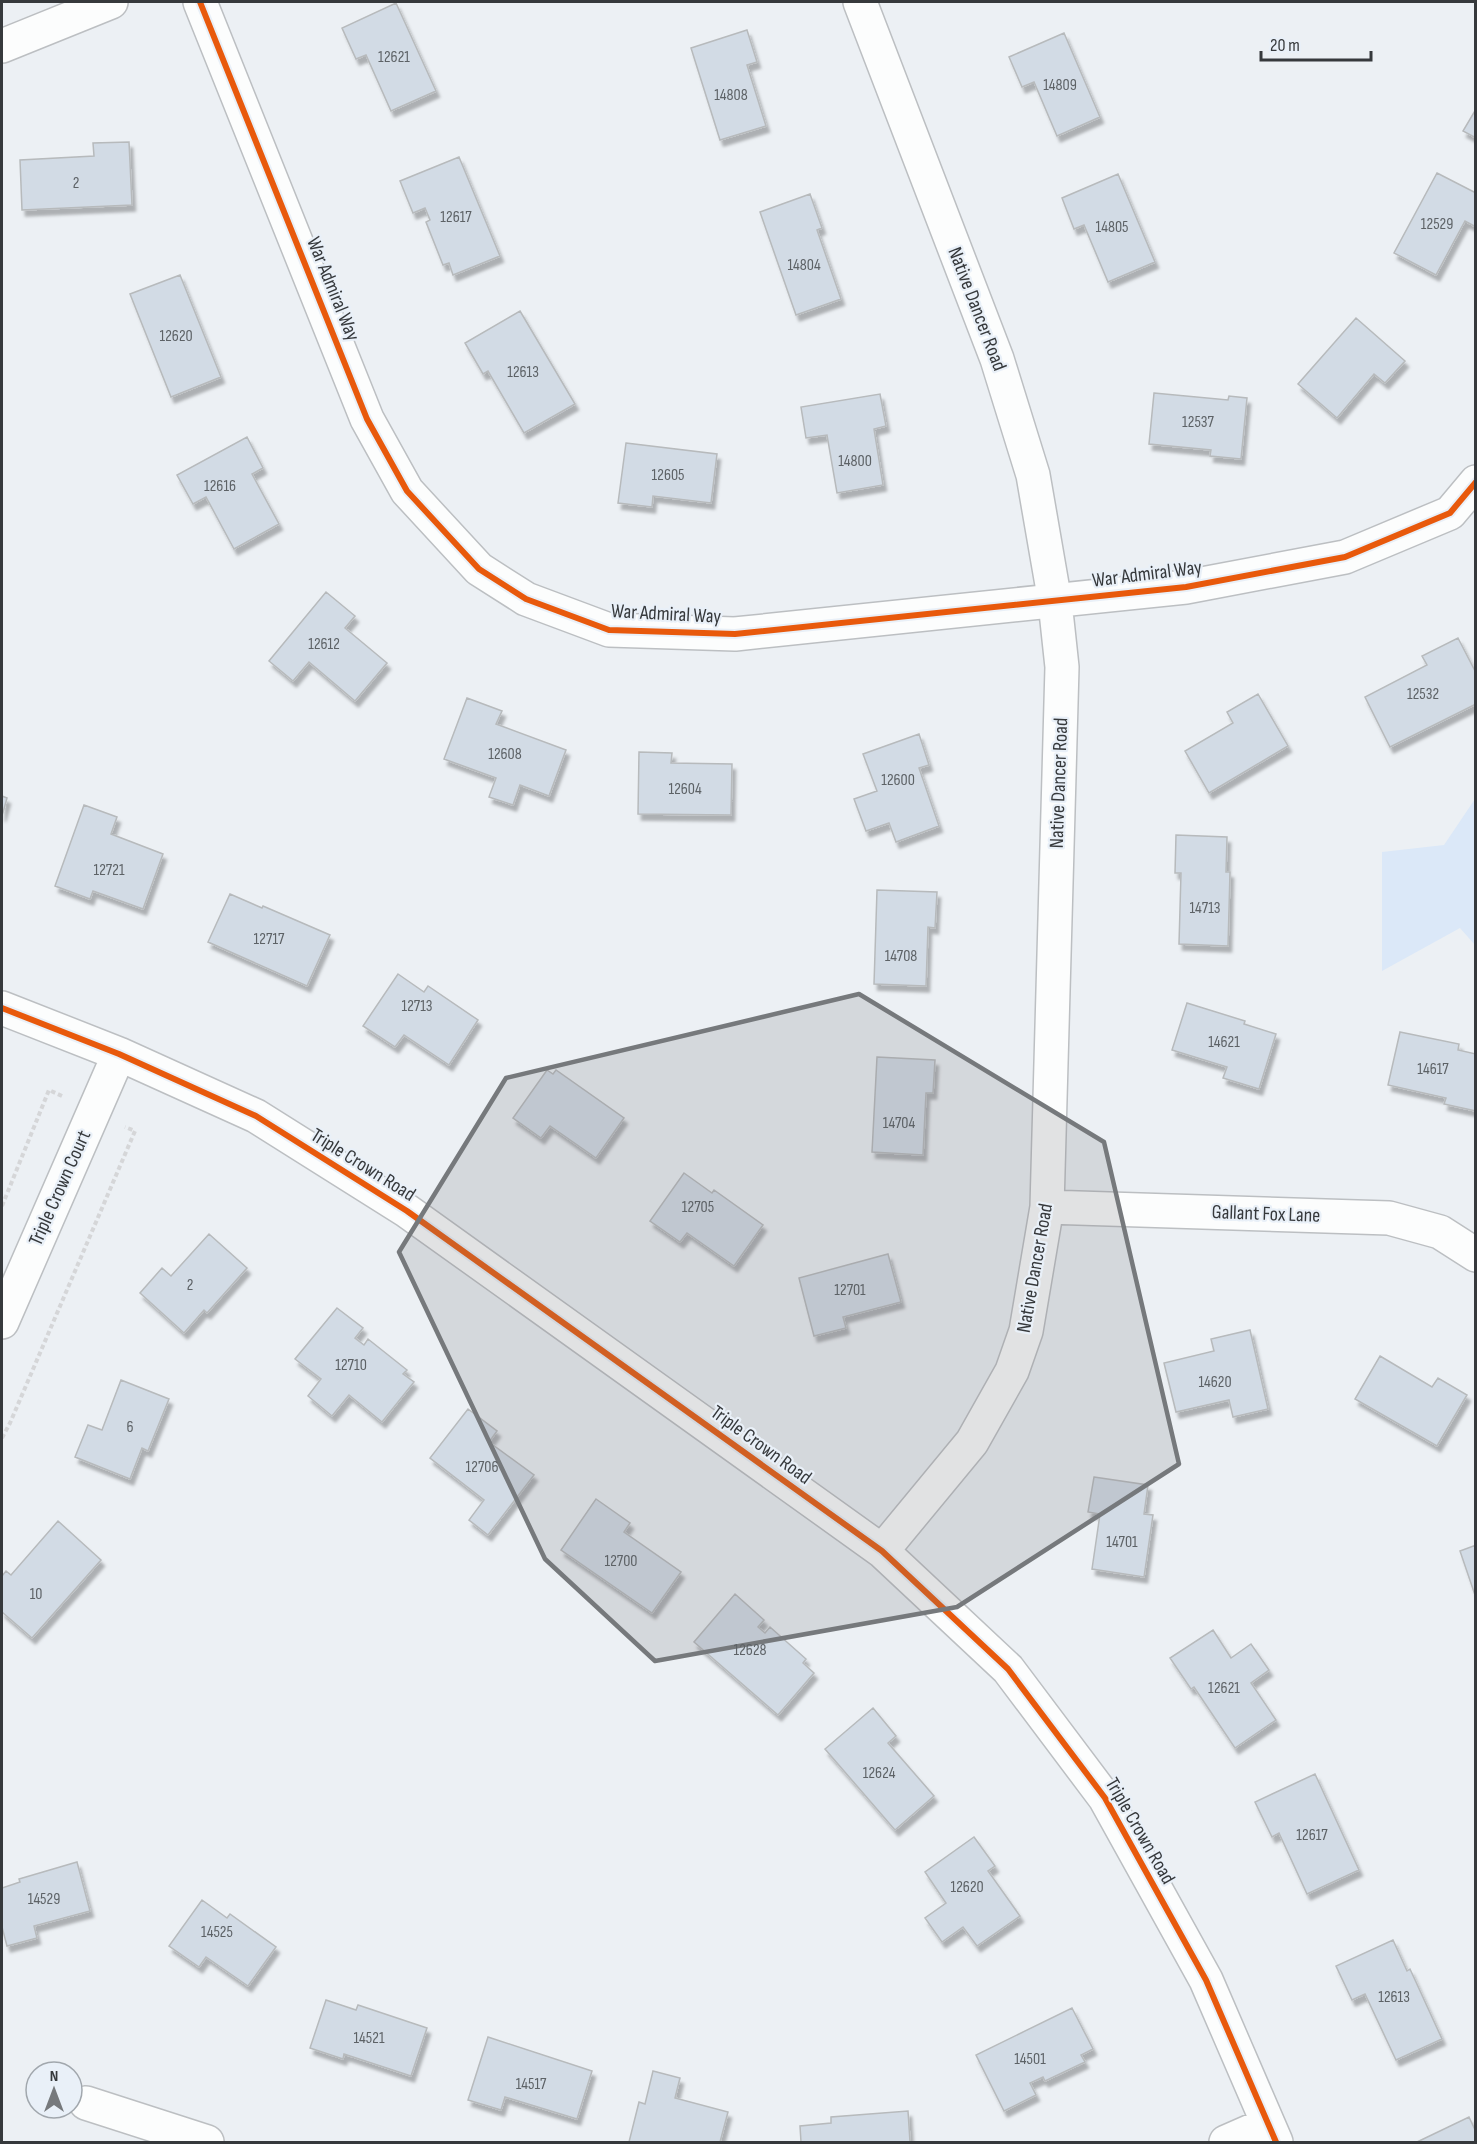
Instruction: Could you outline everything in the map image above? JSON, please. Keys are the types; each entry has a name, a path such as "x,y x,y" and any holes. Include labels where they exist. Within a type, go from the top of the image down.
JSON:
{"street":[{"path":"2,46 111,2"},
{"name":"War Admiral Way","path":"200,2 367,419 407,491 479,569 526,599 609,630 735,634 1186,587 1345,557 1450,513 1476,482"},
{"name":"Native Dancer Road","path":"860,2 997,359 1033,475 1055,602 1062,667 1047,1207 1026,1331 1012,1371 972,1442 882,1551"},
{"name":"Triple Crown Road","path":"2,1008 119,1054 256,1116 407,1212 882,1551 1008,1669 1106,1798 1206,1980 1272,2133"},
{"name":"Triple Crown Court","path":"2,1322 119,1054"},
{"name":"Gallant Fox Lane","path":"1047,1207 1389,1218 1440,1232 1476,1255"},
{"path":"86,2103 207,2142"},
{"path":"1226,2142 1272,2133"}],"path":[{"path":"2,1437 135,1131"}],"highlighted area":[{"path":"859,994 1104,1142 1179,1464 957,1607 655,1661 545,1559 399,1252 506,1078"}],"shaded area":[{"path":"1475,799 1475,945 1460,928 1382,971 1382,852 1444,845"}],"building":[{"path":"396,3 436,91 391,111 366,55 356,59 342,28"},
{"path":"747,30 757,62 747,65 766,126 720,140 691,48"},
{"path":"1064,33 1100,117 1057,136 1034,82 1022,87 1009,57"},
{"path":"1476,109 1476,138 1463,131"},
{"path":"129,142 132,205 22,210 20,160 94,156 93,143"},
{"path":"459,157 500,256 453,275 449,263 443,265 426,222 430,220 425,208 413,213 400,181"},
{"path":"1437,173 1476,193 1476,227 1465,221 1436,275 1394,253"},
{"path":"1118,174 1155,262 1108,282 1084,225 1074,229 1062,198"},
{"path":"810,194 822,228 817,230 841,299 796,315 760,212"},
{"path":"180,275 221,377 171,397 130,294"},
{"path":"520,311 575,404 524,433 488,371 483,374 465,343"},
{"path":"1356,318 1405,361 1385,383 1374,374 1337,418 1298,384"},
{"path":"1154,393 1228,400 1229,396 1247,398 1241,459 1210,456 1211,450 1149,444"},
{"path":"880,394 886,426 874,429 883,485 837,493 827,435 806,438 801,407"},
{"path":"247,437 263,468 252,474 279,524 234,549 206,497 193,504 177,475"},
{"path":"626,443 717,454 711,503 653,496 652,507 618,503"},
{"path":"326,592 355,616 345,628 387,663 355,701 309,662 293,681 269,661"},
{"path":"1458,638 1476,673 1476,704 1390,747 1365,697 1427,665 1422,656"},
{"path":"1258,694 1288,746 1209,793 1185,751 1233,723 1227,712"},
{"path":"467,698 502,711 496,724 566,750 549,796 520,785 513,805 489,797 496,778 444,759"},
{"path":"919,734 929,765 919,768 939,826 896,842 889,823 866,831 854,799 877,791 863,754"},
{"path":"639,752 672,753 671,763 732,764 731,815 638,814"},
{"path":"2,796 7,798 2,816"},
{"path":"84,805 117,817 111,834 163,854 143,909 93,891 90,899 55,886"},
{"path":"1176,835 1227,837 1226,872 1230,872 1228,946 1179,944 1181,873 1175,873"},
{"path":"877,890 937,892 935,928 928,927 926,986 874,984"},
{"path":"230,894 330,935 307,986 208,942"},
{"path":"398,974 424,992 428,986 478,1020 449,1065 404,1035 395,1047 363,1026"},
{"path":"1187,1003 1245,1021 1244,1024 1276,1034 1259,1089 1223,1078 1227,1067 1172,1050"},
{"path":"1400,1032 1459,1044 1458,1050 1476,1054 1476,1111 1444,1104 1446,1098 1388,1085"},
{"path":"877,1057 935,1060 933,1093 926,1093 923,1155 872,1152"},
{"path":"547,1070 553,1074 556,1070 624,1118 596,1158 550,1126 541,1138 513,1118"},
{"path":"684,1173 712,1193 714,1190 763,1225 734,1266 687,1233 680,1242 650,1221"},
{"path":"209,1234 247,1268 207,1313 204,1310 184,1333 140,1293 162,1268 171,1276"},
{"path":"888,1254 901,1302 843,1317 846,1328 814,1336 799,1278"},
{"path":"337,1308 363,1328 355,1338 364,1345 368,1339 407,1370 403,1374 414,1382 382,1422 349,1395 332,1416 308,1396 321,1379 295,1359"},
{"path":"1250,1330 1268,1409 1233,1417 1229,1400 1176,1412 1164,1363 1214,1351 1211,1339"},
{"path":"1380,1356 1432,1387 1438,1378 1467,1395 1437,1446 1355,1399"},
{"path":"121,1380 169,1399 148,1451 142,1448 130,1479 75,1457 88,1425 102,1430"},
{"path":"468,1409 497,1431 489,1442 534,1475 488,1535 469,1520 484,1500 430,1458"},
{"path":"1094,1477 1148,1485 1144,1514 1153,1515 1144,1577 1092,1569 1100,1514 1088,1512"},
{"path":"596,1499 630,1523 624,1532 681,1572 652,1613 561,1550"},
{"path":"58,1521 101,1560 32,1638 2,1612 2,1576 6,1571 11,1575"},
{"path":"1476,1545 1476,1598 1460,1551"},
{"path":"735,1594 764,1620 758,1627 765,1633 770,1627 806,1659 803,1663 814,1673 778,1715 694,1642"},
{"path":"1213,1630 1231,1658 1251,1644 1269,1670 1251,1683 1276,1720 1235,1748 1194,1687 1191,1689 1170,1658"},
{"path":"873,1708 896,1736 888,1743 934,1796 895,1830 825,1749"},
{"path":"1315,1774 1359,1870 1307,1894 1279,1833 1272,1837 1255,1802"},
{"path":"974,1837 995,1866 988,1871 1020,1916 977,1946 963,1927 942,1942 925,1918 946,1903 925,1872"},
{"path":"77,1862 90,1911 34,1926 37,1938 7,1946 2,1927 2,1888 20,1882 19,1879"},
{"path":"202,1900 227,1918 230,1914 276,1947 248,1986 206,1957 199,1967 169,1946"},
{"path":"1393,1940 1407,1971 1410,1969 1442,2039 1396,2060 1365,1994 1352,2000 1336,1966"},
{"path":"326,2000 356,2010 358,2005 427,2028 411,2076 344,2054 343,2059 310,2048"},
{"path":"1072,2008 1093,2049 1081,2055 1085,2062 1045,2081 1043,2077 1030,2083 1036,2095 1004,2111 976,2055"},
{"path":"488,2037 592,2071 577,2119 505,2097 501,2110 468,2100"},
{"path":"653,2071 680,2078 675,2098 728,2112 720,2142 629,2142 639,2102 645,2104"},
{"path":"908,2111 910,2142 801,2142 800,2126 831,2123 831,2117"},
{"path":"1469,2117 1476,2132 1476,2142 1417,2142"}],"cycle path":[{"path":"200,2 367,419 407,491 479,569 526,599 609,630 735,634 1186,587 1345,557 1450,513 1476,482"},
{"path":"2,1008 119,1054 256,1116 407,1211 882,1551 1008,1669 1105,1798 1206,1980 1276,2142"}]}
